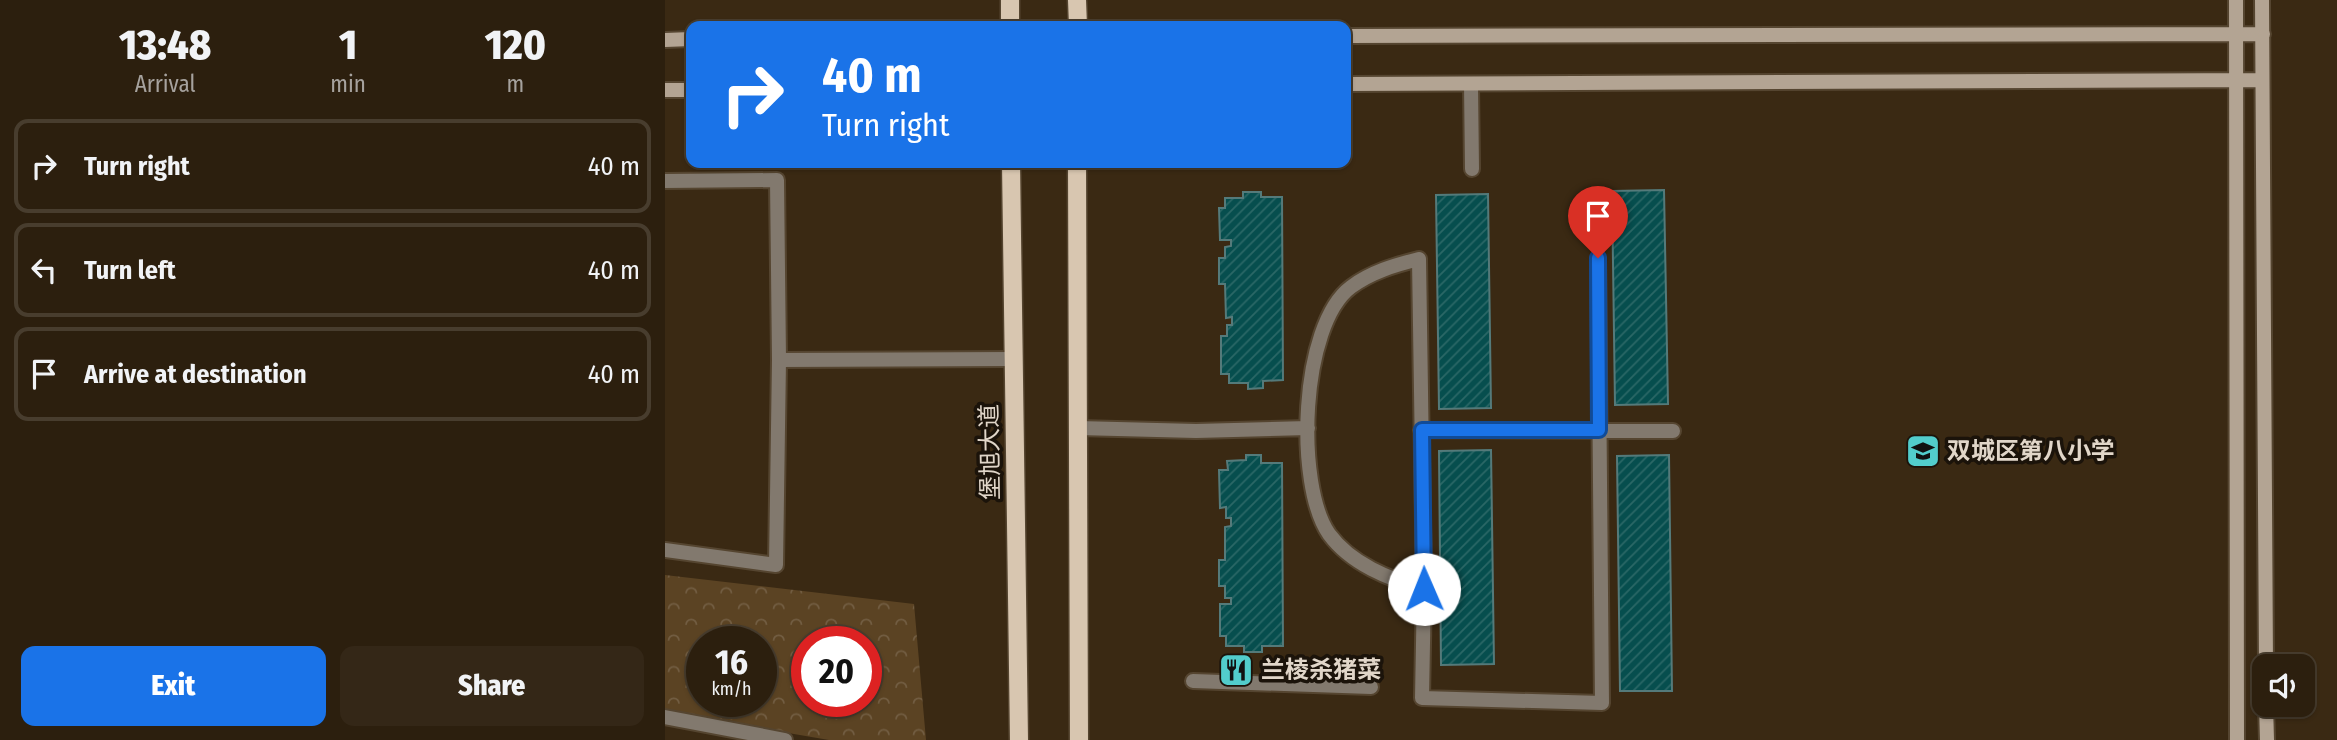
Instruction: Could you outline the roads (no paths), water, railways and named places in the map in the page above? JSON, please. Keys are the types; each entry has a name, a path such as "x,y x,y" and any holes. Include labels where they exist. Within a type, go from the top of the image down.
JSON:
{"main road":[{"path":"1010,0 1010,21"},
{"path":"1077,0 1078,21"},
{"name":"堡旭大道","path":"1011,168 1019,740"},
{"path":"1077,168 1079,740"}],"street":[{"path":"2236,0 2234,81 2237,740"},
{"path":"2262,0 2266,654"},
{"path":"1351,36 2263,34"},
{"path":"665,40 686,39"},
{"path":"1351,84 2262,80"},
{"path":"665,90 686,90"},
{"path":"2266,717 2267,740"}],"lane":[{"path":"1471,83 1472,169"},
{"path":"665,181 777,180 779,360 776,565 665,550"},
{"path":"1424,589 1391,579 1354,558 1329,533 1310,487 1308,428 1310,374 1327,321 1349,288 1387,268 1419,258 1424,589 1422,698 1602,702 1598,258"},
{"path":"779,360 1014,359"},
{"path":"1078,428 1196,431 1308,428"},
{"path":"1422,430 1673,430"},
{"path":"1193,681 1371,687"},
{"path":"665,717 785,740"}],"place":[{"name":"双城区第八小学","path":"1923,451"},
{"name":"兰棱杀猪菜","path":"1236,670"}]}
